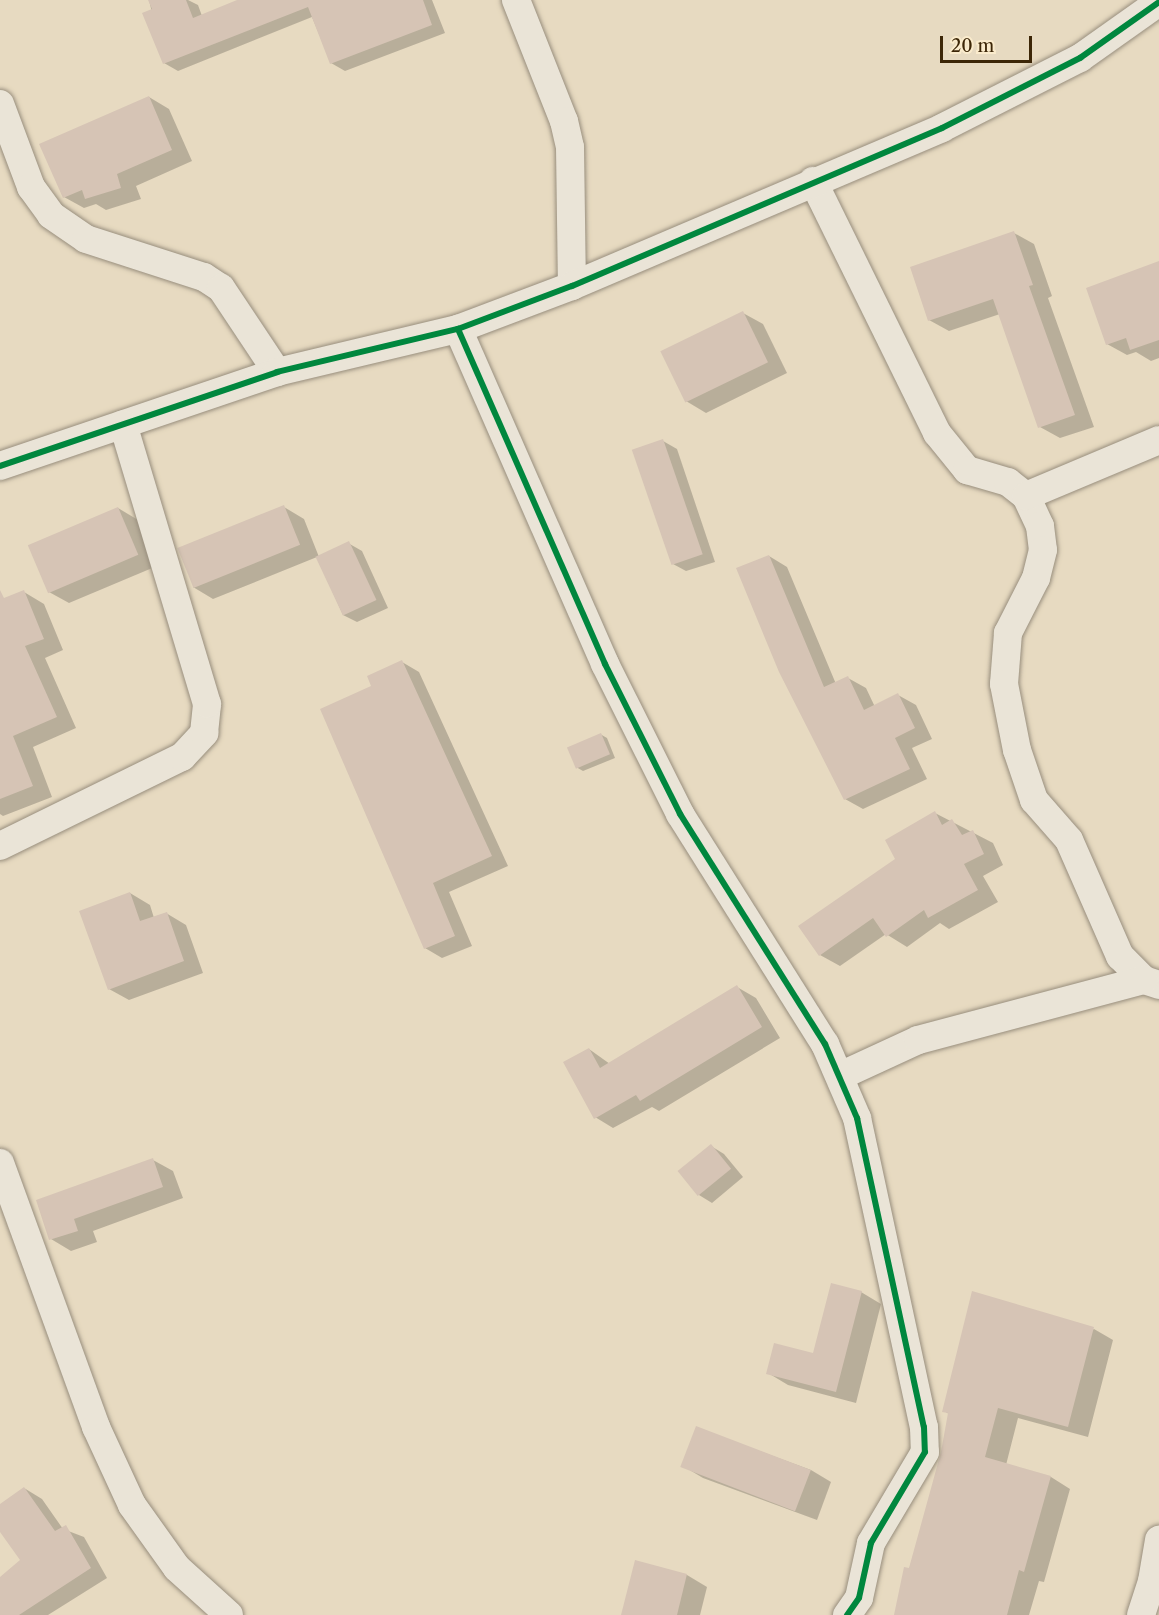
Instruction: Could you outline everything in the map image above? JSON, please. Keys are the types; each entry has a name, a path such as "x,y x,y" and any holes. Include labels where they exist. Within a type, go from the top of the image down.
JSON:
{"street":[{"path":"516,0 564,121 570,147 572,286"},
{"path":"0,466 278,372 458,328 572,286 813,181 905,146 1080,58 1159,2"},
{"path":"0,104 31,187 51,215 86,239 204,277 221,288 278,372"},
{"path":"813,181 937,433 967,470 1008,482 1026,496 1040,526 1043,550 1036,578 1008,633 1004,684 1017,750 1034,800 1069,840 1120,956 1151,983"},
{"path":"458,328 605,664 680,814 825,1044 857,1118 924,1428 925,1452 871,1543 860,1598 847,1615"},
{"path":"0,846 182,757 204,733 207,704 123,424"},
{"path":"1026,496 1159,440"},
{"path":"840,1076 918,1040 1151,983"},
{"path":"0,1163 96,1427 132,1505 177,1568 228,1615"},
{"path":"1141,1615 1152,1581 1159,1540"}],"building":[{"path":"148,0 186,0 193,18 237,0 423,0 432,25 330,64 308,7 163,64 142,13 152,9"},
{"path":"149,96 172,150 117,174 121,188 85,199 82,190 63,198 39,144"},
{"path":"1014,231 1033,285 1029,286 1075,415 1038,428 993,299 928,321 910,267"},
{"path":"1159,261 1159,340 1130,350 1126,338 1106,345 1086,288"},
{"path":"743,311 768,362 685,403 660,351"},
{"path":"663,439 703,554 672,565 632,450"},
{"path":"284,505 300,545 193,588 177,548"},
{"path":"118,507 138,555 48,593 28,545"},
{"path":"349,541 376,600 343,616 315,557"},
{"path":"769,555 824,687 848,676 864,710 898,693 915,728 895,738 910,769 844,800 779,672 736,568"},
{"path":"0,590 4,598 24,590 44,639 25,646 57,717 13,736 33,786 0,799"},
{"path":"402,660 492,856 433,883 455,936 424,949 320,709 371,686 367,676"},
{"path":"601,733 610,754 576,769 567,747"},
{"path":"935,811 942,825 952,819 962,835 973,830 984,854 964,864 978,890 928,918 924,910 886,937 873,918 819,956 798,926 895,859 885,840"},
{"path":"130,892 140,921 167,912 184,961 108,990 79,911"},
{"path":"737,985 762,1027 640,1101 636,1095 594,1119 563,1062 589,1048 600,1068"},
{"path":"711,1144 731,1169 698,1196 678,1171"},
{"path":"153,1158 163,1187 74,1219 78,1231 49,1240 36,1200"},
{"path":"831,1283 862,1291 836,1392 766,1374 774,1343 813,1353"},
{"path":"972,1291 1094,1327 1068,1427 998,1408 985,1457 1051,1476 1024,1572 1019,1570 1007,1615 894,1615 904,1567 909,1568 941,1452 948,1413 942,1412"},
{"path":"696,1426 811,1470 795,1511 680,1467"},
{"path":"24,1487 55,1531 66,1525 91,1568 19,1615 0,1615 0,1577 20,1560 0,1532 0,1504"},
{"path":"635,1560 687,1574 677,1615 621,1615"}],"cycle path":[{"path":"0,466 277,372 458,329 572,286 942,128 1080,58 1159,2"},
{"path":"458,329 605,664 680,814 825,1044 857,1118 924,1427 925,1452 871,1543 859,1598 847,1615"}]}
